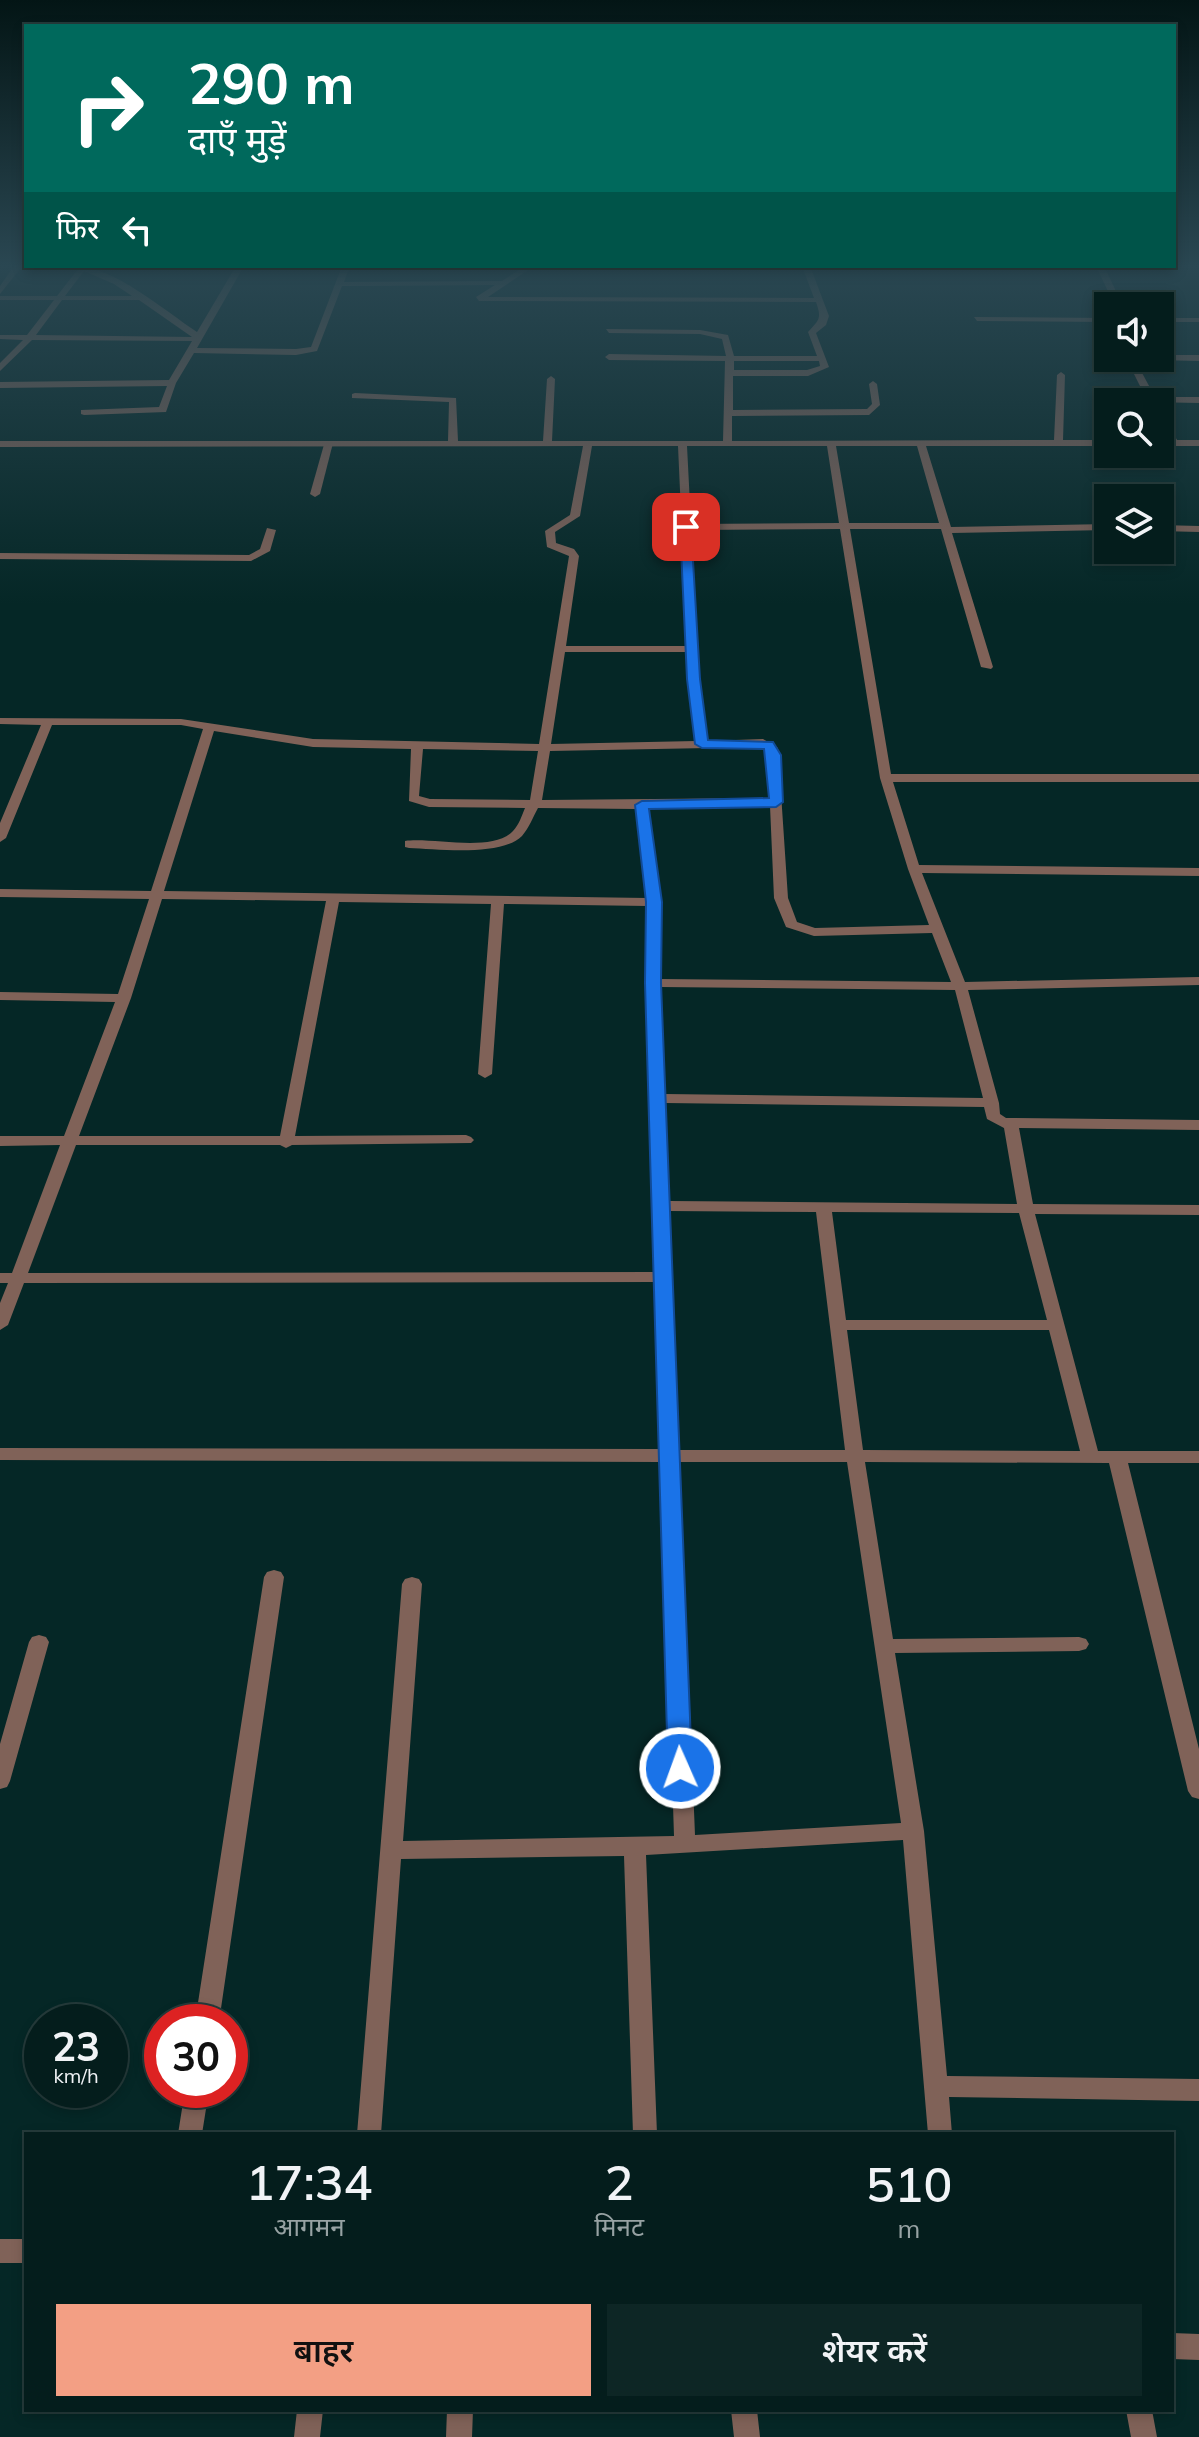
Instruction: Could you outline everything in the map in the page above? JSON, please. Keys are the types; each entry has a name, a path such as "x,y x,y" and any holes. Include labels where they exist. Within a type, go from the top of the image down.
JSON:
{"street":[{"path":"84,412 157,412 165,406 176,377"},
{"path":"727,443 729,377"},
{"path":"1058,443 1061,377"},
{"path":"547,444 551,379"},
{"path":"0,385 172,383"},
{"path":"729,413 869,412 876,405 873,384"},
{"path":"355,396 453,400 453,443"},
{"path":"1174,401 1199,400"},
{"path":"315,494 328,443"},
{"path":"682,443 692,649 702,744"},
{"path":"0,444 1094,443"},
{"path":"1174,443 1199,443"},
{"path":"409,844 499,843 514,836 532,805 542,772 542,748 574,556 570,551 551,545 550,531 575,516 588,444"},
{"path":"831,444 886,778 914,869 967,1004 995,1120 1011,1123 1199,1125"},
{"path":"921,444 987,667"},
{"path":"686,527 1094,527"},
{"path":"1174,528 1199,529"},
{"path":"0,556 251,558 265,551 271,530"},
{"path":"558,649 692,649"},
{"path":"0,721 210,725 305,742 417,746 769,745 774,755 781,898 791,924 814,932 939,929"},
{"path":"0,838 48,721"},
{"path":"0,1325 8,1278 69,1141 124,998 210,725"},
{"path":"417,746 413,798 429,803 642,805 776,802"},
{"path":"886,778 1199,778"},
{"path":"642,805 654,902 653,983 685,1844"},
{"path":"914,869 1199,872"},
{"path":"0,893 654,902"},
{"path":"286,1143 333,899"},
{"path":"485,1074 498,899"},
{"path":"653,983 958,986 1199,981"},
{"path":"0,996 124,998"},
{"path":"658,1098 992,1103"},
{"path":"1011,1123 1026,1209 1091,1457"},
{"path":"0,1141 286,1143 466,1140"},
{"path":"662,1206 1199,1210"},
{"path":"823,1206 855,1457 913,1831 940,2132"},
{"path":"8,1278 664,1277"},
{"path":"839,1325 1054,1325"},
{"path":"0,1454 1199,1457"},
{"path":"1117,1457 1199,1791"},
{"path":"210,2004 274,1577"},
{"path":"369,2132 412,1584"},
{"path":"0,1781 39,1642"},
{"path":"884,1646 1079,1644"},
{"path":"392,1850 635,1847 913,1831"},
{"path":"635,1847 645,2132"},
{"path":"937,2086 1199,2090"},
{"path":"190,2132 194,2108"},
{"path":"0,2251 24,2251"},
{"path":"1174,2346 1199,2347"},
{"path":"307,2437 310,2412"},
{"path":"459,2437 460,2412"},
{"path":"744,2412 747,2437"},
{"path":"1139,2412 1144,2437"}],"route":[{"path":"680,1768 653,983 654,902 642,805 776,802 774,755 769,745 702,744 694,679 686,527"}]}
